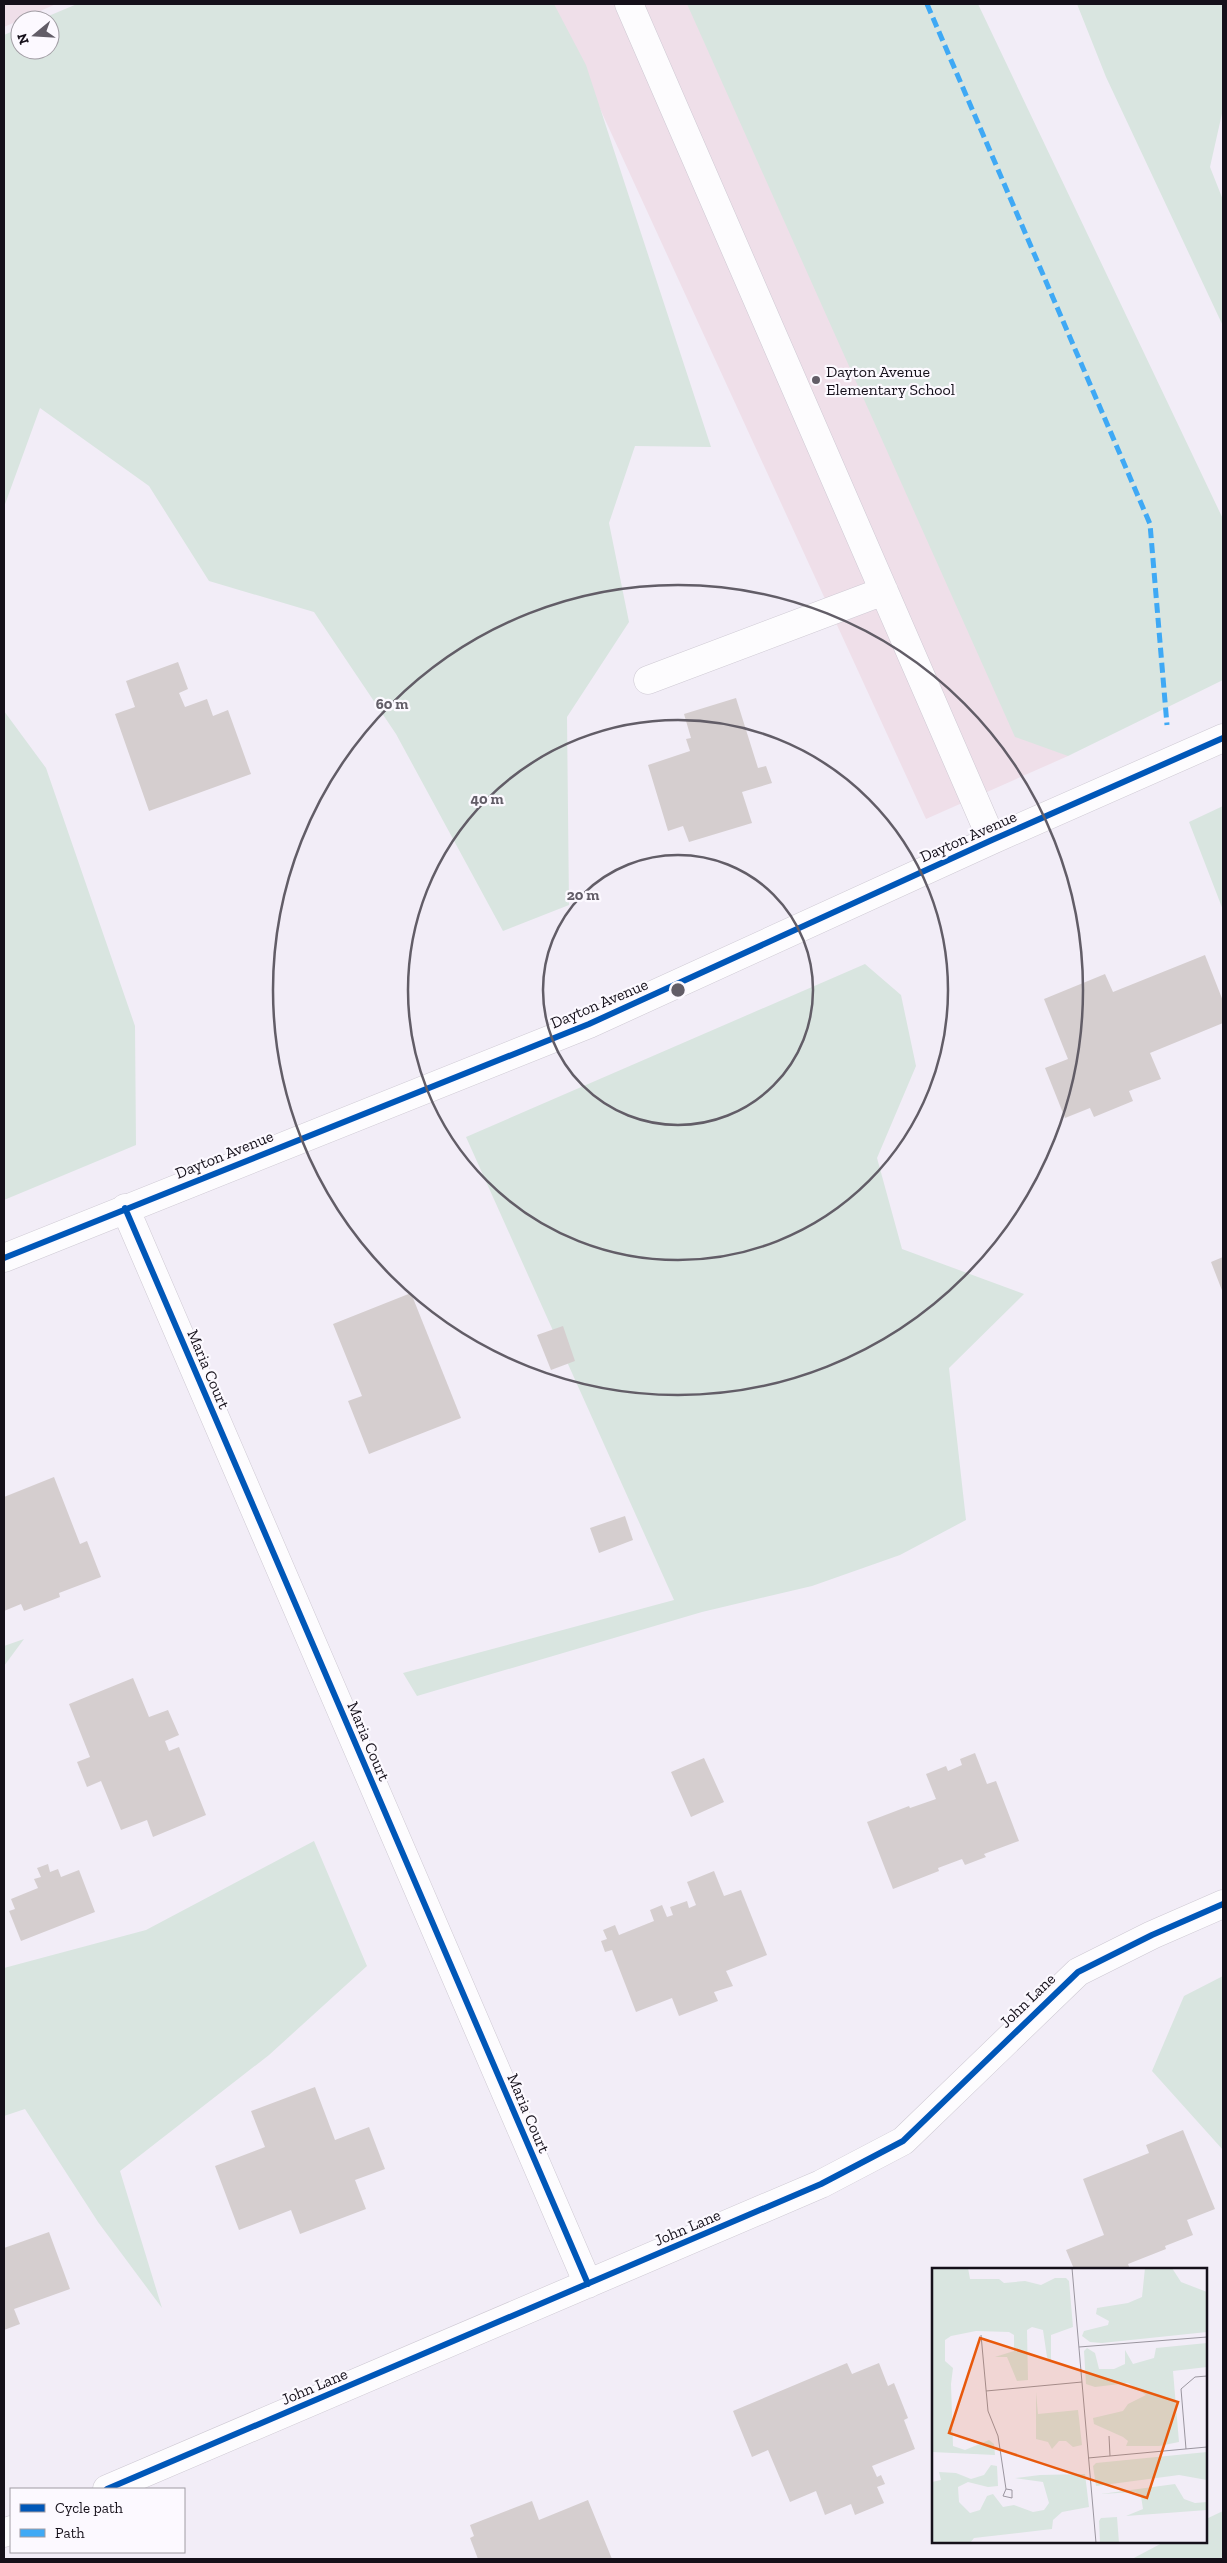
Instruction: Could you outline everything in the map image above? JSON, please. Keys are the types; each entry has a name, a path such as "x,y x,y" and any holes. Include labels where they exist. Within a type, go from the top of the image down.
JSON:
{"street":[{"path":"629,4 992,840"},
{"path":"648,680 884,591"},
{"name":"Dayton Avenue","path":"4,1258 589,1024 992,840 1223,738"},
{"name":"Maria Court","path":"126,1208 588,2284"},
{"name":"John Lane","path":"108,2488 821,2184 904,2141 1078,1972 1152,1935 1223,1904"}],"shaded area":[{"path":"4,4 56,4 42,10 10,10 10,24 4,27"},
{"path":"77,4 554,4 586,65 711,447 635,446 609,523 629,622 567,717 569,905 503,931 396,734 314,612 209,581 149,486 40,408 4,507 4,35 10,32 10,60 60,60 60,11"},
{"name":"Dayton Avenue Elementary School","path":"552,4 748,4 1068,756 926,819"},
{"path":"687,4 978,4 1223,519 1223,680 1068,756 1015,737"},
{"path":"1077,4 1223,4 1223,109 1210,167 1223,200 1223,326 1106,77"},
{"path":"4,711 46,768 135,1026 136,1145 4,1200"},
{"path":"1223,806 1223,910 1189,822"},
{"path":"865,964 901,995 916,1066 877,1158 902,1249 1024,1294 949,1368 966,1520 900,1555 812,1586 702,1612 417,1696 403,1673 674,1600 466,1137"},
{"path":"24,1639 4,1666 4,1646"},
{"path":"314,1841 367,1966 269,2055 120,2171 162,2308 98,2222 25,2109 4,2116 4,1968 146,1930"},
{"path":"1223,1976 1223,2150 1152,2071 1184,1996"},
{"path":"1223,2511 1223,2559 1132,2559 1162,2543 1207,2543 1207,2519"}],"building":[{"path":"178,662 188,689 179,693 185,707 207,699 213,716 228,710 251,774 149,811 115,714 135,707 126,681"},
{"path":"736,698 758,768 766,766 772,783 742,792 752,823 689,842 683,826 668,831 648,765 690,751 686,739 691,738 684,714"},
{"path":"1205,955 1223,1001 1223,1023 1150,1053 1161,1079 1129,1091 1133,1101 1094,1117 1090,1108 1065,1118 1045,1068 1068,1059 1044,999 1105,974 1113,992"},
{"path":"1223,1257 1223,1293 1211,1262"},
{"path":"411,1293 461,1418 369,1454 348,1401 362,1396 333,1324"},
{"path":"563,1326 575,1361 551,1370 537,1335"},
{"path":"54,1477 80,1544 87,1541 101,1577 59,1593 60,1597 24,1611 21,1604 4,1611 4,1497"},
{"path":"625,1516 633,1540 599,1553 590,1528"},
{"path":"133,1678 149,1717 168,1710 179,1735 165,1741 169,1751 179,1747 206,1815 153,1837 147,1820 121,1830 101,1781 87,1787 77,1762 90,1757 69,1704"},
{"path":"975,1753 987,1784 996,1781 1019,1841 984,1854 986,1857 965,1865 962,1859 938,1868 939,1871 893,1889 867,1822 909,1806 910,1808 936,1799 926,1774 946,1766 948,1771 962,1765 960,1759"},
{"path":"704,1758 724,1802 691,1817 671,1772"},
{"path":"48,1864 50,1872 58,1869 61,1877 79,1870 95,1912 21,1941 9,1911 15,1909 11,1899 38,1888 34,1879 41,1877 37,1868"},
{"path":"714,1871 724,1896 741,1890 767,1955 726,1971 733,1986 714,1992 718,2001 679,2016 672,1998 636,2012 612,1950 605,1952 601,1941 607,1939 603,1930 615,1925 619,1935 654,1921 650,1910 662,1905 667,1917 673,1915 670,1907 687,1901 689,1908 696,1905 687,1882"},
{"path":"315,2087 335,2140 369,2127 385,2169 355,2180 366,2209 300,2234 291,2210 239,2230 215,2166 265,2147 251,2111"},
{"path":"1183,2130 1215,2209 1187,2220 1193,2235 1165,2246 1166,2249 1128,2264 1130,2268 1074,2268 1066,2250 1104,2235 1083,2179 1149,2153 1146,2145"},
{"path":"49,2232 70,2289 14,2309 20,2324 4,2330 4,2248"},
{"path":"847,2363 852,2374 879,2363 888,2386 894,2383 908,2418 904,2420 915,2449 872,2466 877,2477 881,2475 885,2484 877,2487 884,2503 855,2515 851,2504 825,2515 816,2491 790,2502 768,2450 752,2457 733,2411"},
{"path":"588,2500 612,2559 478,2559 470,2538 474,2536 470,2525 532,2501 539,2520"}],"marked path":[{"path":"927,4 1150,524 1167,725"}],"cycle path":[{"path":"4,1258 589,1024 992,840 1223,738"},
{"path":"125,1208 588,2284"},
{"path":"109,2488 821,2184 903,2141 1078,1972 1152,1935 1223,1904"}],"place":[{"name":"Dayton Avenue Elementary School","path":"816,380"}]}
